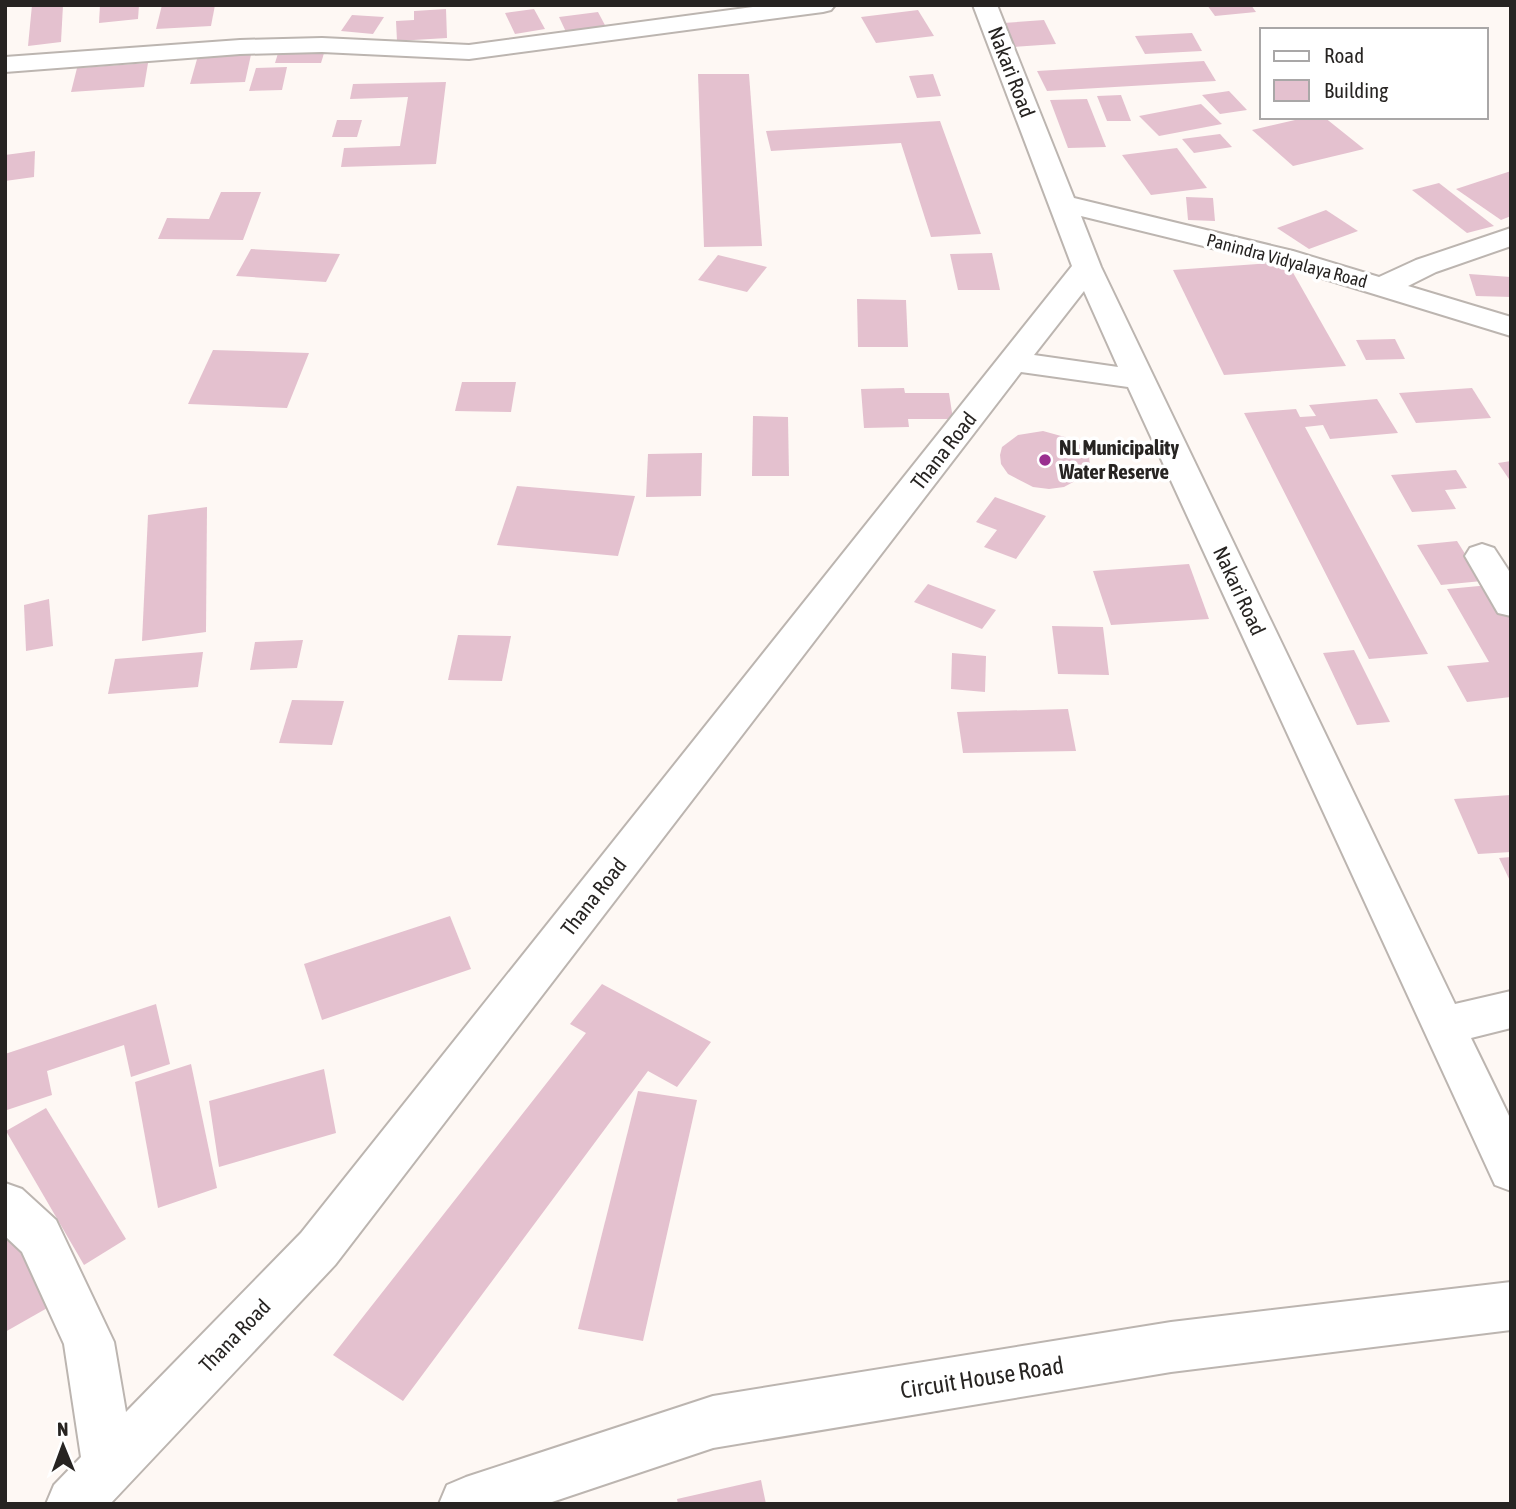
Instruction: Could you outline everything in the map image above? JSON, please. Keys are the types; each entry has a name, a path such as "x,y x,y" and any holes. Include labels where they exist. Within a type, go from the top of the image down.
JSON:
{"street":[{"path":"5,65 240,47 322,45 469,52 823,5"},
{"name":"Nakari Road","path":"991,6 1087,267 1511,1170"},
{"name":"Panindra Vidyalaya Road","path":"1062,203 1283,257 1511,327"},
{"path":"1382,287 1426,266 1511,236"},
{"name":"Thana Road","path":"73,1504 318,1250 1087,267"},
{"path":"1014,362 1139,379"},
{"path":"1482,556 1511,604"},
{"path":"1444,1026 1511,1009"},
{"path":"5,1205 39,1236 89,1342 108,1467"},
{"name":"Circuit House Road","path":"466,1504 713,1422 1171,1347 1511,1306"}],"building":[{"path":"32,5 63,5 61,42 28,46"},
{"path":"100,5 139,5 138,19 99,23"},
{"path":"162,5 215,5 211,26 156,29"},
{"path":"1207,5 1251,5 1256,12 1215,16"},
{"path":"446,9 447,38 397,41 396,21 414,20 414,11"},
{"path":"534,9 545,29 515,34 505,13"},
{"path":"918,10 934,36 876,43 861,17"},
{"path":"598,12 607,29 567,34 559,17"},
{"path":"352,15 384,17 373,34 341,31"},
{"path":"1044,20 1056,44 1014,47 1003,23"},
{"path":"1192,33 1202,51 1145,54 1135,36"},
{"path":"252,50 245,82 190,84 199,52"},
{"path":"279,50 325,50 321,63 275,63"},
{"path":"1204,61 1216,81 1047,91 1037,71"},
{"path":"148,63 144,87 71,92 77,68"},
{"path":"287,67 282,90 249,91 256,68"},
{"path":"698,74 749,74 762,246 704,247"},
{"path":"933,74 941,96 917,98 909,76"},
{"path":"446,82 436,164 341,167 344,148 400,146 408,97 350,99 353,84"},
{"path":"1229,91 1247,110 1220,114 1202,95"},
{"path":"1121,95 1131,121 1107,121 1097,96"},
{"path":"1087,99 1106,147 1068,148 1050,100"},
{"path":"1201,104 1222,124 1159,136 1139,116"},
{"path":"1299,119 1326,119 1364,149 1293,166 1252,130"},
{"path":"337,120 362,120 357,137 332,137"},
{"path":"940,121 981,234 931,237 901,143 771,151 766,131"},
{"path":"1220,134 1232,147 1194,153 1182,139"},
{"path":"1177,148 1207,188 1151,195 1122,155"},
{"path":"35,151 34,177 5,181 5,155"},
{"path":"1511,171 1511,216 1501,220 1456,189"},
{"path":"1439,183 1494,226 1467,233 1412,190"},
{"path":"221,192 261,192 243,240 158,239 167,218 209,219"},
{"path":"1186,197 1213,198 1215,221 1188,220"},
{"path":"1326,210 1358,231 1309,249 1277,228"},
{"path":"251,249 340,254 326,282 236,276"},
{"path":"992,253 1000,290 958,290 950,254"},
{"path":"718,255 767,267 747,292 698,280"},
{"path":"1287,262 1346,366 1224,375 1173,270"},
{"path":"1469,274 1511,277 1511,297 1476,296"},
{"path":"857,299 906,300 908,347 858,347"},
{"path":"1395,339 1405,359 1366,360 1356,340"},
{"path":"213,350 309,353 287,408 188,404"},
{"path":"462,382 516,382 511,412 455,411"},
{"path":"904,388 905,393 949,393 953,419 908,419 909,427 864,428 861,389"},
{"path":"1472,388 1491,418 1416,423 1399,393"},
{"path":"1377,399 1398,433 1330,439 1323,425 1305,427 1428,654 1369,659 1244,413 1296,409 1300,417 1316,416 1309,405"},
{"path":"753,416 788,417 789,476 752,476"},
{"name":"NL Municipality Water Reserve","path":"1043,431 1072,439 1083,447 1089,456 1090,466 1086,475 1064,487 1049,489 1033,487 1008,474 1001,464 1002,447 1018,435"},
{"path":"702,453 701,496 646,497 648,454"},
{"path":"1511,461 1511,482 1498,463"},
{"path":"1456,470 1467,488 1445,490 1456,509 1412,512 1391,475"},
{"path":"517,486 635,496 618,556 497,545"},
{"path":"995,497 1046,516 1016,559 984,547 997,530 976,522"},
{"path":"207,507 206,632 142,641 148,515"},
{"path":"1457,541 1482,581 1441,585 1417,545"},
{"path":"1189,564 1209,619 1111,625 1093,571"},
{"path":"928,584 996,610 982,629 914,602"},
{"path":"1490,585 1511,619 1511,697 1467,702 1447,666 1489,662 1447,589"},
{"path":"49,599 53,646 26,651 24,605"},
{"path":"1052,626 1103,627 1109,675 1058,674"},
{"path":"458,635 511,636 502,681 448,680"},
{"path":"303,640 297,668 250,670 255,642"},
{"path":"1354,650 1390,722 1357,725 1323,653"},
{"path":"203,652 198,687 108,694 115,659"},
{"path":"952,653 986,656 985,692 951,689"},
{"path":"292,700 344,701 332,745 279,743"},
{"path":"1068,709 1076,751 963,753 957,712"},
{"path":"1511,795 1511,852 1478,854 1454,799"},
{"path":"1511,857 1511,883 1499,858"},
{"path":"450,916 471,969 322,1020 304,964"},
{"path":"602,984 711,1042 677,1087 648,1071 403,1401 333,1355 586,1033 570,1024"},
{"path":"156,1004 170,1064 131,1077 124,1045 47,1071 52,1095 7,1110 5,1054"},
{"path":"191,1064 217,1188 158,1208 135,1082"},
{"path":"324,1069 336,1133 219,1167 209,1101"},
{"path":"638,1091 697,1100 643,1341 578,1329"},
{"path":"46,1108 126,1239 84,1265 6,1131"},
{"path":"17,1232 49,1307 5,1332 5,1238"},
{"path":"761,1480 766,1504 678,1504 677,1499"}],"place":[{"name":"NL Municipality Water Reserve","path":"1045,460"}]}
